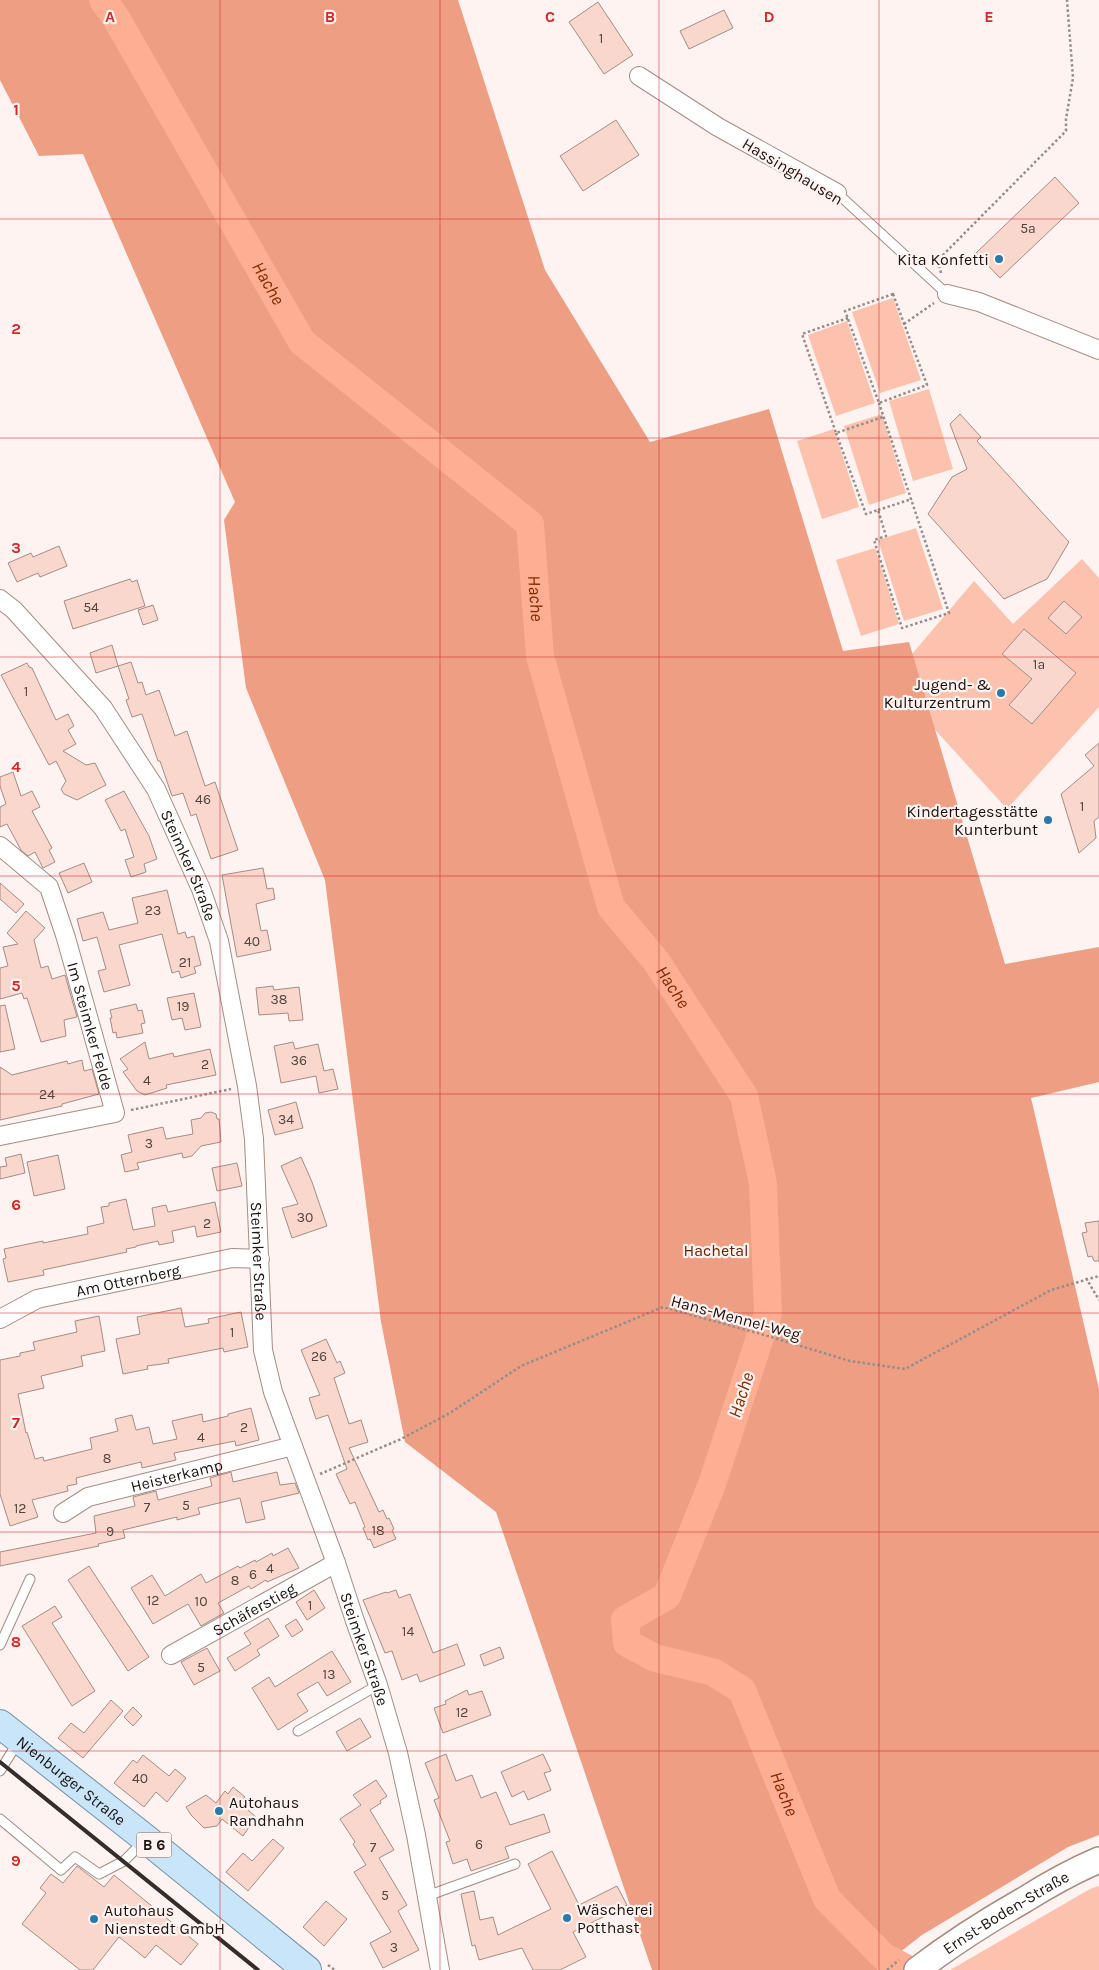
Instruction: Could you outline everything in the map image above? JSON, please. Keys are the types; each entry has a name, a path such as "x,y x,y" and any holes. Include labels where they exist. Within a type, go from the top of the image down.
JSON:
{"main road":[{"name":"Nienburger Straße","path":"10,1732 146,1839 306,1970"},
{"name":"Ernst-Boden-Straße","path":"927,1963 995,1917 1050,1884 1099,1860"}],"street":[{"name":"Hassinghausen","path":"639,76 718,127 837,194"},
{"name":"Hassinghausen","path":"947,294 979,302 1099,350"},
{"name":"Steimker Straße","path":"0,599 7,614 103,708 156,789 201,890 219,941 247,1086 254,1139 263,1350 273,1392 336,1563 378,1685 402,1771 416,1834 440,1970"},
{"name":"Im Steimker Felde","path":"0,846 49,887 66,938 115,1113 0,1136"},
{"name":"Am Otternberg","path":"0,1319 37,1299 232,1258 260,1259"},
{"name":"Heisterkamp","path":"64,1513 88,1498 293,1446"},
{"name":"Schäferstieg","path":"171,1655 336,1563"}],"lane":[{"name":"Hassinghausen","path":"837,194 947,294"},
{"path":"0,1645 30,1579"},
{"path":"298,1731 378,1685"},
{"path":"0,1771 10,1732"},
{"path":"0,1818 61,1870 75,1857 99,1874 124,1861 146,1839"},
{"path":"427,1896 515,1864"}],"path":[{"path":"904,324 947,294 938,260 1066,131 1066,119 1073,78 1067,0"},
{"path":"878,510 886,536 874,540 902,628 949,613 879,403 845,311 893,294 927,385 879,403"},
{"path":"848,318 802,334 836,432 866,514 912,499"},
{"path":"836,432 883,417"},
{"path":"115,1113 247,1086"},
{"name":"Hans-Mennel-Weg","path":"305,1480 409,1435 450,1413 521,1366 663,1307 850,1361 905,1369 1051,1290 1086,1278 1099,1276"},
{"path":"1086,1278 1099,1300"}],"shaded area":[{"path":"893,298 921,380 880,393 852,312"},
{"path":"847,321 875,403 836,416 808,335"},
{"path":"929,389 953,469 913,481 889,401"},
{"path":"882,414 906,493 869,505 844,426"},
{"path":"834,429 859,507 822,519 797,441"},
{"path":"916,528 943,609 904,621 878,540"},
{"path":"875,548 899,624 861,636 836,560"},
{"name":"Jugend- & Kulturzentrum","path":"1082,559 1099,578 1099,707 1007,809 890,680 974,581 1013,624"},
{"path":"1099,1886 1099,1970 950,1970 1090,1889"}],"green space":[{"name":"Hachetal","path":"0,0 458,0 545,270 650,442 769,409 843,651 909,642 1005,964 1099,947 1099,1082 1031,1098 1099,1389 1099,1835 1068,1847 922,1935 877,1970 652,1970 496,1512 405,1442 381,1322 325,880 246,688 224,520 235,502 83,154 39,156 0,80"}],"building":[{"path":"598,2 633,55 604,74 569,22"},
{"path":"724,10 733,28 689,49 680,31"},
{"path":"616,120 639,155 583,191 560,156"},
{"path":"1055,177 1079,203 1000,278 976,253"},
{"path":"960,414 981,437 977,441 1069,542 1047,579 1004,599 928,514 952,477 967,469 950,424"},
{"path":"59,546 67,566 40,577 38,573 17,582 8,563 31,553 33,557"},
{"path":"130,579 132,582 137,580 145,606 73,629 64,601"},
{"path":"1064,601 1082,617 1066,634 1048,618"},
{"path":"153,605 158,620 143,625 138,610"},
{"name":"Jugend- & Kulturzentrum","path":"1024,629 1076,673 1032,724 1009,705 1032,679 1002,654"},
{"path":"112,645 118,666 96,673 90,653"},
{"path":"131,662 138,683 142,682 146,695 159,690 175,736 187,731 205,786 215,782 238,850 211,859 196,814 191,816 183,793 172,796 142,714 132,717 126,700 129,699 118,666"},
{"path":"27,663 32,668 56,720 68,714 74,726 68,730 76,744 63,751 86,765 95,763 106,785 77,800 64,794 61,789 66,781 56,761 49,765 1,675"},
{"path":"1099,743 1099,817 1094,821 1096,838 1079,853 1061,794 1094,766 1085,755"},
{"path":"13,772 21,796 32,791 40,807 32,811 52,848 49,850 55,862 43,868 35,852 28,856 21,850 7,824 0,827 0,807 6,804 0,786 0,777"},
{"path":"124,791 149,836 157,859 144,864 146,872 131,877 125,860 134,857 125,829 121,831 105,800"},
{"path":"84,863 92,882 68,893 59,873"},
{"path":"263,868 267,889 273,888 275,899 256,904 261,931 267,930 271,950 237,957 222,875"},
{"path":"0,883 24,904 16,913 0,899"},
{"path":"167,890 178,934 185,932 187,938 194,936 201,965 194,967 196,973 181,978 179,971 172,973 162,934 119,945 130,985 104,992 98,971 106,969 97,937 83,941 77,919 103,912 109,930 138,923 132,898"},
{"path":"26,911 45,928 34,940 41,968 48,966 52,979 65,975 77,1017 64,1020 66,1036 41,1042 27,998 24,999 22,993 0,999 0,968 8,966 3,947 18,944 7,933"},
{"path":"273,986 274,990 299,987 303,1020 289,1021 288,1013 259,1015 256,988"},
{"path":"194,993 201,1027 185,1030 182,1018 172,1020 167,998"},
{"path":"136,1004 138,1011 142,1010 145,1023 141,1024 143,1033 117,1038 116,1032 113,1033 110,1010"},
{"path":"5,1005 15,1049 0,1052 0,1006"},
{"path":"145,1042 149,1059 173,1053 174,1057 210,1049 216,1075 166,1085 167,1088 145,1095 137,1091 123,1072 128,1069 120,1059"},
{"path":"293,1042 295,1049 318,1044 324,1071 333,1069 338,1089 319,1093 316,1076 281,1083 274,1046"},
{"path":"82,1060 84,1071 92,1069 99,1094 62,1104 62,1106 0,1120 0,1067 12,1075 67,1061 68,1064"},
{"path":"296,1102 303,1128 275,1135 268,1110"},
{"path":"211,1112 216,1114 217,1119 219,1119 221,1142 201,1146 192,1156 183,1158 182,1153 137,1163 139,1169 125,1172 121,1155 132,1152 128,1135 163,1127 166,1139 193,1134 191,1120 201,1118 205,1113"},
{"path":"21,1154 25,1173 0,1179 0,1167 7,1166 5,1158"},
{"path":"58,1155 65,1189 34,1196 27,1162"},
{"path":"301,1157 327,1226 292,1238 282,1208 298,1204 281,1166"},
{"path":"237,1163 242,1186 217,1191 212,1168"},
{"path":"126,1199 133,1230 155,1226 152,1208 166,1205 168,1212 215,1202 221,1232 197,1237 195,1226 172,1231 174,1242 159,1245 158,1241 136,1246 126,1249 127,1252 43,1270 44,1275 8,1282 3,1259 6,1258 4,1249 88,1234 87,1227 104,1223 101,1207"},
{"path":"1099,1221 1099,1261 1094,1261 1092,1256 1088,1257 1082,1233 1087,1232 1085,1223"},
{"path":"181,1308 185,1327 209,1323 208,1319 241,1312 248,1347 224,1352 223,1348 168,1359 169,1363 147,1366 148,1369 123,1374 116,1339 140,1334 137,1317"},
{"path":"99,1316 105,1351 81,1356 83,1366 41,1376 44,1388 18,1394 26,1433 35,1459 43,1457 44,1461 92,1449 90,1438 118,1431 115,1419 132,1415 136,1430 149,1427 153,1444 177,1439 172,1421 202,1414 203,1422 251,1408 259,1440 236,1446 235,1441 174,1453 176,1460 142,1468 141,1462 76,1478 77,1484 67,1486 68,1491 32,1500 38,1517 10,1526 0,1494 0,1360 20,1356 20,1353 35,1350 33,1342 77,1332 75,1321"},
{"path":"326,1339 337,1363 340,1361 345,1373 334,1378 349,1424 361,1420 368,1442 349,1448 379,1512 383,1510 394,1529 392,1530 396,1539 374,1548 363,1528 365,1527 355,1502 350,1504 336,1474 347,1469 328,1415 316,1419 309,1398 320,1395 301,1350"},
{"path":"231,1472 233,1482 277,1472 280,1485 295,1483 299,1493 261,1502 265,1519 246,1523 240,1498 198,1508 200,1514 177,1520 177,1517 123,1530 125,1538 98,1544 99,1546 0,1566 0,1552 96,1533 94,1516 135,1506 133,1497 156,1491 158,1500 212,1486 210,1478"},
{"path":"288,1548 299,1568 267,1582 266,1580 251,1589 249,1586 218,1603 224,1613 201,1626 188,1604 153,1624 131,1588 152,1575 165,1596 201,1574 206,1583 238,1566 240,1568 272,1553 273,1556"},
{"path":"89,1566 149,1657 128,1671 68,1580"},
{"path":"314,1590 325,1608 307,1620 296,1602"},
{"path":"396,1590 399,1598 410,1594 433,1653 457,1644 465,1665 420,1682 417,1674 402,1680 392,1651 385,1653 363,1600"},
{"path":"55,1606 62,1617 52,1623 95,1691 72,1706 22,1626"},
{"path":"268,1618 279,1636 257,1650 260,1655 235,1671 227,1658 251,1644 244,1633"},
{"path":"296,1619 303,1630 292,1637 285,1626"},
{"path":"500,1647 504,1658 484,1666 480,1655"},
{"path":"207,1648 220,1671 194,1685 181,1662"},
{"path":"332,1651 351,1682 327,1696 318,1682 297,1694 308,1711 278,1730 252,1688 269,1677 275,1687"},
{"path":"467,1690 469,1695 482,1691 491,1715 443,1733 434,1708 446,1704 445,1701"},
{"path":"111,1700 123,1711 83,1758 58,1738 71,1723 84,1733"},
{"path":"133,1707 142,1716 133,1726 124,1717"},
{"path":"360,1718 371,1737 347,1751 336,1732"},
{"path":"446,1754 456,1781 472,1775 481,1798 496,1792 510,1825 544,1814 550,1832 505,1847 509,1858 471,1871 467,1859 453,1864 446,1842 450,1841 434,1800 439,1798 425,1763"},
{"path":"543,1754 551,1771 544,1773 551,1790 528,1800 524,1791 512,1797 501,1772"},
{"path":"143,1755 169,1776 175,1769 186,1778 167,1802 156,1792 144,1807 114,1783 133,1760 137,1763"},
{"path":"376,1780 387,1796 380,1801 381,1803 370,1810 394,1850 379,1858 407,1905 398,1911 419,1950 383,1968 370,1943 391,1932 354,1872 366,1865 353,1844 355,1842 340,1819 361,1805 353,1795"},
{"name":"Autohaus Randhahn","path":"233,1787 245,1797 240,1803 256,1817 243,1836 222,1819 217,1826 204,1828 186,1807 206,1795 216,1803 225,1791 228,1794"},
{"path":"273,1839 284,1848 248,1891 226,1872 243,1853 252,1861"},
{"name":"Wäscherei Potthast","path":"552,1851 579,1905 617,1886 627,1905 573,1932 586,1957 560,1970 533,1970 522,1948 479,1960 475,1945 472,1946 461,1894 474,1891 480,1920 493,1917 498,1935 551,1909 528,1864"},
{"name":"Autohaus Nienstedt GmbH","path":"77,1866 104,1887 114,1875 198,1944 181,1965 156,1945 145,1958 119,1937 93,1970 80,1970 22,1924 46,1893 40,1888 51,1874 63,1883"},
{"path":"326,1901 347,1919 324,1946 303,1927"}],"waterway":[{"name":"Hache","path":"103,0 116,18 302,342 530,524 540,656 611,907 656,961 744,1096 763,1183 768,1313 712,1484 667,1596 625,1620 627,1643 655,1658 713,1672 742,1690 827,1899 884,1957 909,1970"}],"railway":[{"path":"0,1762 258,1970"}],"place":[{"name":"Kita Konfetti","path":"999,259"},
{"name":"Jugend- & Kulturzentrum","path":"1001,693"},
{"name":"Kindertagesstätte Kunterbunt","path":"1048,820"},
{"name":"Autohaus Randhahn","path":"219,1811"},
{"name":"Wäscherei Potthast","path":"567,1918"},
{"name":"Autohaus Nienstedt GmbH","path":"94,1919"}]}
